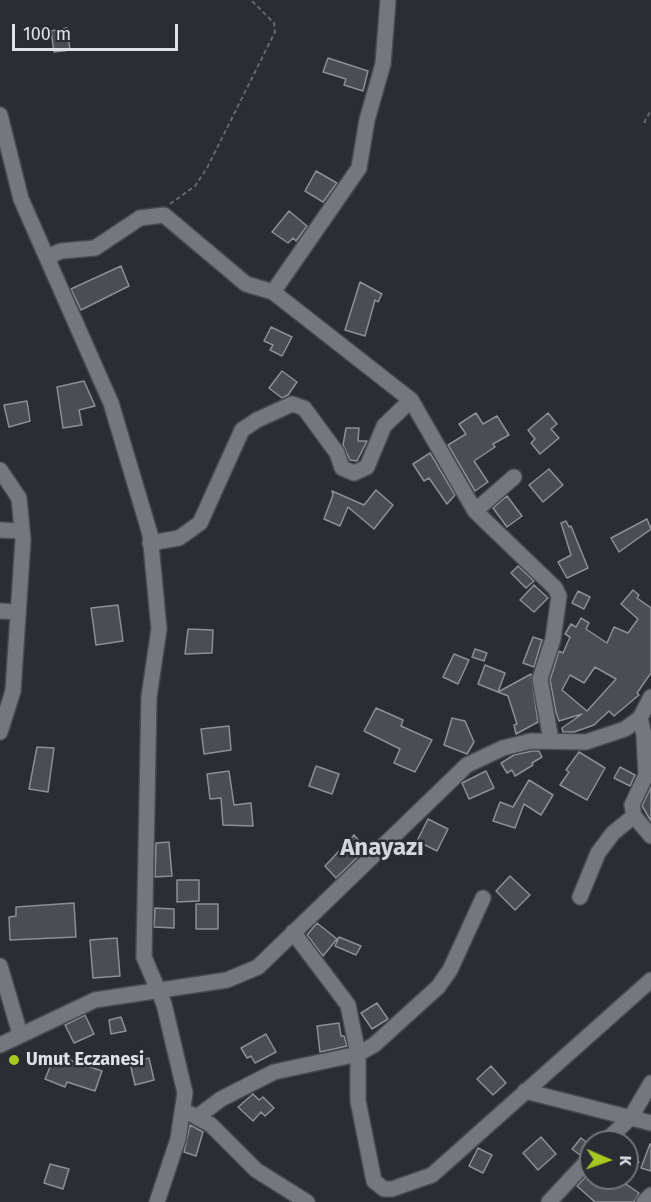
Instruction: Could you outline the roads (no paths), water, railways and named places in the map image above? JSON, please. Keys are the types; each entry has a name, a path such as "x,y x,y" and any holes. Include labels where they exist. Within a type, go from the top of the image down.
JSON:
{"street":[{"path":"273,292 359,168 368,120 383,64 388,0"},
{"path":"0,115 7,169 111,403 150,543 159,629 150,697 144,957 164,1004 190,1113 178,1139 157,1202"},
{"path":"47,257 61,251 95,248 140,218 164,215 246,284 273,292 411,400 475,511 555,588 559,596 553,639 540,680 551,740"},
{"path":"150,543 178,538 200,523 242,430 257,420 292,404 304,408 337,453 342,468 354,473 367,467 384,426 411,400"},
{"path":"0,470 19,498 22,531 18,612 0,732"},
{"path":"475,511 514,477"},
{"path":"0,530 22,531"},
{"path":"0,611 18,612"},
{"path":"0,1045 95,1000 228,980 258,967 466,765 503,748 531,741 586,742 625,729 639,718 651,697"},
{"path":"639,718 644,735 646,775 632,805 634,816 651,836"},
{"path":"580,897 598,853 614,833 634,816"},
{"path":"190,1113 274,1072 358,1054 374,1045 438,987 450,970 483,898"},
{"path":"293,932 348,1005 358,1054 358,1101 374,1181 384,1190 432,1175 651,980"},
{"path":"0,966 20,1034"},
{"path":"617,1130 631,1117 651,1083"},
{"path":"525,1091 651,1123"},
{"path":"190,1113 212,1125 256,1170 307,1202"},
{"path":"549,1202 579,1170"},
{"path":"645,1202 651,1195"}],"place":[{"name":"Umut Eczanesi","path":"14,1060"}],"district":[{"name":"Anayazı","path":"382,848"}]}
